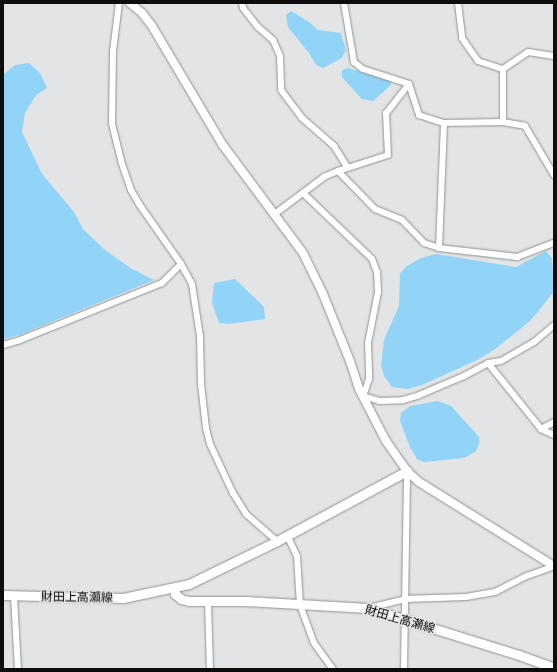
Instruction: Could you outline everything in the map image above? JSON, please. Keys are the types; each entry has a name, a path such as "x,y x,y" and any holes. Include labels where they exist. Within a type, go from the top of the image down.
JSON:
{"main road":[{"name":"財田上高瀬線","path":"3,595 123,598 189,584 215,573 277,541 407,471"},
{"name":"財田上高瀬線","path":"174,588 175,594 181,599 208,602 246,601 368,608 519,655 554,668"}],"street":[{"path":"119,3 113,51 112,124 121,160 139,204 181,264 192,284 200,336 201,384 206,428 210,444 233,492 246,514 277,541"},
{"path":"130,3 142,13 152,26 222,144 276,213 303,253 314,273 348,354 359,389 386,441 407,471 419,482 554,566"},
{"path":"242,3 243,8 258,26 273,40 280,56 281,90 302,118 334,146 347,167"},
{"path":"344,3 354,62 363,69 409,84"},
{"path":"458,3 462,38 478,61 503,69"},
{"path":"503,69 528,52 554,56"},
{"path":"503,69 503,122"},
{"path":"276,213 324,177 347,167 388,155 386,113 409,84"},
{"path":"409,84 419,115 444,123 503,122 525,126 554,175"},
{"path":"439,248 444,123"},
{"path":"338,171 375,209 402,220 424,243 439,248 517,258 554,243"},
{"path":"303,193 372,259 377,272 378,292 368,343 369,379 363,396"},
{"path":"3,345 20,340 162,283 181,264"},
{"path":"363,396 379,401 403,400 441,386 488,363 501,361 534,342 554,324"},
{"path":"488,363 541,429 554,435"},
{"path":"541,429 554,422"},
{"path":"404,669 407,471"},
{"path":"287,535 297,556 300,605 314,643 333,669"},
{"path":"368,608 404,598 466,597 495,592 554,566"},
{"path":"14,596 18,669"},
{"path":"208,602 210,669"}],"water":[{"path":"291,11 309,22 318,30 341,33 346,50 342,58 323,68 316,65 309,53 288,27 286,15"},
{"path":"29,63 40,73 47,88 36,95 25,113 22,132 42,174 74,212 83,229 105,250 132,269 154,280 19,335 3,339 3,75 15,65"},
{"path":"348,68 391,81 391,85 373,101 362,99 342,77 342,70"},
{"path":"546,251 552,258 554,289 553,293 530,321 494,350 477,360 422,385 407,389 392,387 384,376 381,366 384,340 399,306 400,273 407,266 421,258 436,254 516,267"},
{"path":"235,279 264,307 265,319 229,324 219,323 212,303 214,283"},
{"path":"438,401 451,406 479,437 479,444 476,451 464,458 424,462 417,459 410,447 400,421 401,413 410,406"}]}
